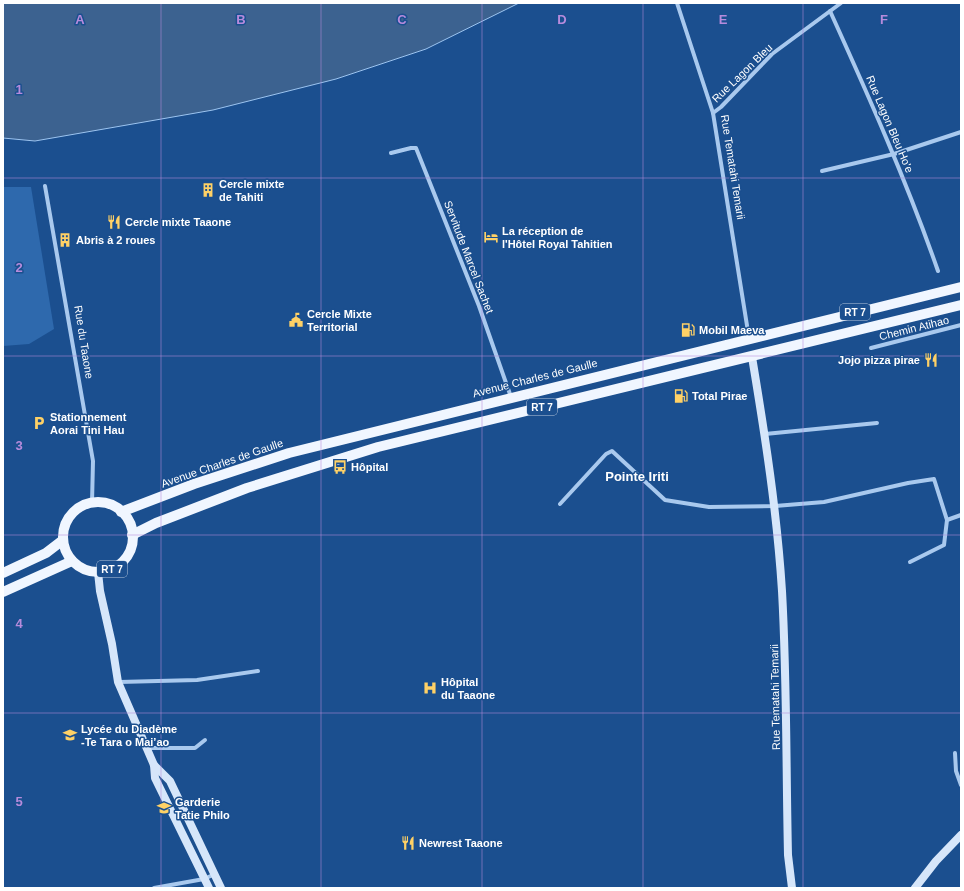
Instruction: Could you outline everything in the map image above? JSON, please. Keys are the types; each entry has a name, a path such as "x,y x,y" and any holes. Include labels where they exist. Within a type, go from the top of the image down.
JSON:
{"main road":[{"name":"Avenue Charles de Gaulle","path":"121,512 200,482 289,453 749,338 961,287"},
{"name":"RT 7","path":"72,561 82,568 98,572 114,568 124,560 130,550 132,535 156,523 246,488 343,456 961,305"},
{"name":"Rue Tematahi Temarii","path":"752,357 775,506 785,644 788,855 792,888"},
{"path":"3,592 72,561 66,551 63,540 63,530 69,518 78,508 92,503 107,504 121,512 129,522 132,535"},
{"path":"3,573 46,553 63,540"},
{"path":"98,572 100,591 112,644 118,682 154,765 155,778 209,888"},
{"path":"154,765 170,781 216,874 221,888"},
{"path":"915,888 936,861 961,835"}],"street":[{"name":"Rue Tematahi Temarii","path":"678,3 713,113 749,338"},
{"name":"Rue Lagon Bleu","path":"713,113 722,107 772,54 840,3"},
{"name":"Rue Lagon Bleu Ho'e","path":"830,11 863,81 894,154 918,214 938,271"},
{"path":"822,171 894,154 961,132"},
{"name":"Servitude Marcel Sachet","path":"391,153 416,148 479,306 512,397"},
{"name":"Rue du Taaone","path":"45,186 93,461 92,503"},
{"name":"Chemin Atihao","path":"871,348 961,325"},
{"path":"765,434 877,423"},
{"path":"560,504 606,454 612,451 665,500 709,507 775,506 824,502 908,483 934,479 947,520 944,544 910,562"},
{"path":"947,520 961,515"},
{"path":"118,682 197,680 258,671"},
{"path":"147,748 195,748 205,740"},
{"path":"955,753 956,771 961,785"},
{"path":"154,888 204,879 216,874"}],"shaded area":[{"path":"3,3 519,3 426,49 336,79 213,110 35,141 3,138"},
{"path":"3,187 31,187 54,329 29,344 3,346"}],"place":[{"name":"Cercle mixte de Tahiti","path":"208,190"},
{"name":"Cercle mixte Taaone","path":"114,222"},
{"name":"La réception de l'Hôtel Royal Tahitien","path":"491,237"},
{"name":"Abris à 2 roues","path":"65,240"},
{"name":"Cercle Mixte Territorial","path":"296,320"},
{"name":"Mobil Maeva","path":"688,330"},
{"name":"Jojo pizza pirae","path":"931,360"},
{"name":"Total Pirae","path":"681,396"},
{"name":"Stationnement Aorai Tini Hau","path":"39,423"},
{"name":"Hôpital","path":"340,467"},
{"name":"Hôpital du Taaone","path":"430,688"},
{"name":"Lycée du Diadème -Te Tara o Mai’ao","path":"70,735"},
{"name":"Garderie Tatie Philo","path":"164,808"},
{"name":"Newrest Taaone","path":"408,843"}],"district":[{"name":"Pointe Iriti","path":"637,476"}]}
